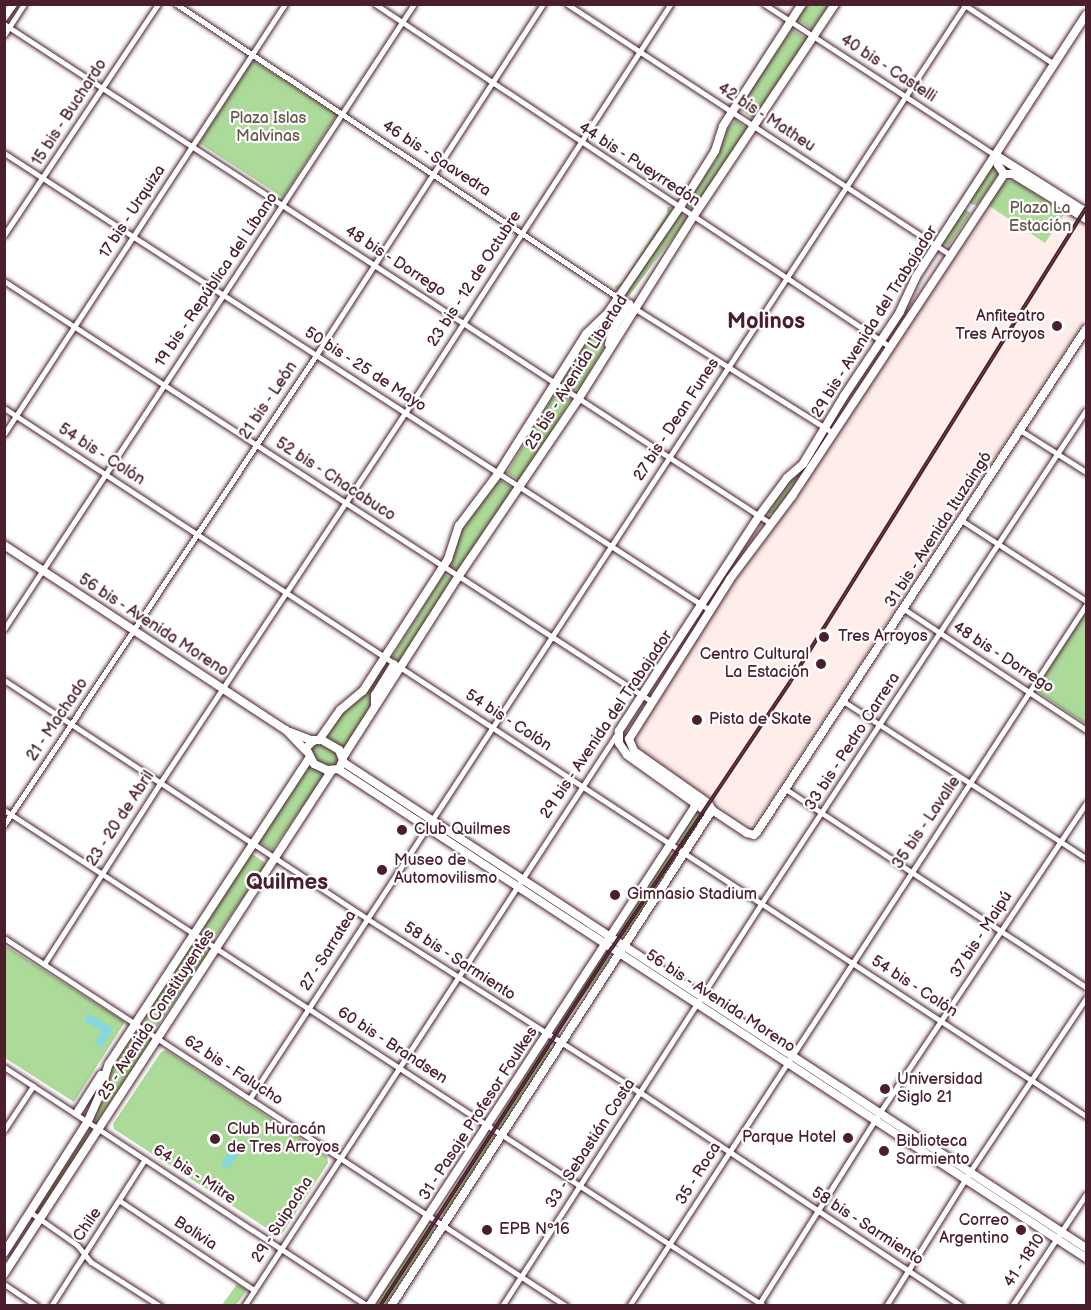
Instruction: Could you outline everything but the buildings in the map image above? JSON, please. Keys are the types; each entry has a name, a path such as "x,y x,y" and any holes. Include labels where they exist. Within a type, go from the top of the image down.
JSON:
{"main road":[{"path":"4,17 13,4"},
{"name":"25 bis - Avenida Libertad","path":"308,754 340,710 363,691 443,568 459,526 498,474 586,334 608,314 680,207 715,151 723,126 802,4"},
{"name":"25 bis - Avenida Libertad","path":"339,765 397,666 579,398 609,349 631,306 756,126 835,4"},
{"name":"29 bis - Avenida del Trabajador","path":"697,800 634,751 629,744 632,734 736,552 787,478 803,464 844,396 900,312 916,277 997,156 1086,15"},
{"path":"997,156 998,165 1004,174"},
{"name":"40 bis - Castelli","path":"997,156 1086,219"},
{"name":"29 bis - Avenida del Trabajador","path":"620,729 706,608 747,559 770,523 792,495 978,210 1004,174"},
{"name":"40 bis - Castelli","path":"1004,174 1013,174 1086,212"},
{"path":"965,204 978,210"},
{"path":"916,277 930,283"},
{"name":"31 bis - Avenida Ituzaingó","path":"712,810 754,835 787,790 1020,430 1083,342 1086,328"},
{"path":"844,396 853,401"},
{"name":"56 bis - Avenida Moreno","path":"4,545 286,730 318,766 339,765 878,1116 967,1177 1059,1235 1086,1248"},
{"path":"736,552 747,559"},
{"path":"658,674 666,678"},
{"path":"632,734 620,729 619,743 627,755 712,810"},
{"name":"56 bis - Avenida Moreno","path":"286,730 334,746 339,765"},
{"name":"25 - Avenida Constituyentes","path":"4,1253 88,1121 109,1064 308,754"},
{"name":"25 - Avenida Constituyentes","path":"4,1274 216,948 339,765"},
{"name":"31 - Pasaje Profesor Foulkes","path":"369,1305 547,1035 697,800"},
{"name":"31 - Pasaje Profesor Foulkes","path":"391,1305 712,810"},
{"path":"77,1113 109,1064"},
{"name":"56 bis - Avenida Moreno","path":"1059,1235 1086,1258"}],"street":[{"path":"4,34 7,26 24,4"},
{"name":"15 bis - Buchardo","path":"4,235 158,4"},
{"name":"46 bis - Saavedra","path":"176,4 631,306 833,433"},
{"name":"17 bis - Urquiza","path":"4,434 285,4"},
{"name":"44 bis - Pueyrredón","path":"375,4 580,143 786,276 889,346"},
{"name":"19 bis - República del Líbano","path":"4,629 414,4"},
{"name":"21 bis - León","path":"134,630 196,533 316,355 543,4"},
{"name":"42 bis - Matheu","path":"567,4 756,126 935,248 949,254"},
{"name":"23 bis - 12 de Octubre","path":"224,689 671,4"},
{"name":"40 bis - Castelli","path":"764,4 997,156"},
{"path":"964,5 1054,64"},
{"name":"27 bis - Dean Funes","path":"429,823 964,5"},
{"name":"48 bis - Dorrego","path":"7,26 193,145 770,523"},
{"name":"50 bis - 25 de Mayo","path":"4,153 706,608"},
{"name":"52 bis - Chacabuco","path":"4,281 550,638 651,701"},
{"name":"54 bis - Colón","path":"4,408 1086,1116"},
{"name":"33 bis - Pedro Carrera","path":"699,1001 1086,411"},
{"path":"1020,430 1086,472"},
{"path":"961,520 1086,601"},
{"name":"35 bis - Lavalle","path":"789,1059 1086,605"},
{"name":"48 bis - Dorrego","path":"904,609 1086,730"},
{"name":"21 - Machado","path":"4,825 134,630"},
{"name":"58 bis - Sarmiento","path":"4,680 366,918 641,1093 728,1153 961,1305"},
{"name":"23 - 20 de Abril","path":"44,964 160,783 224,689"},
{"path":"843,701 1086,858"},
{"name":"29 bis - Avenida del Trabajador","path":"520,882 620,729"},
{"path":"787,790 912,870 1086,987"},
{"name":"37 bis - Maipú","path":"761,1304 878,1116 1086,803"},
{"name":"60 bis - Brandsen","path":"4,810 399,1065 761,1304"},
{"name":"27 - Sarratea","path":"250,1098 429,823"},
{"name":"29 - Suipacha","path":"244,1305 520,882"},
{"name":"62 bis - Falucho","path":"4,938 566,1305"},
{"path":"885,1305 1086,999"},
{"name":"33 - Sebastián Costa","path":"502,1305 699,1001"},
{"name":"35 - Roca","path":"629,1305 789,1059"},
{"name":"64 bis - Mitre","path":"4,1067 369,1305"},
{"path":"4,1130 33,1086"},
{"name":"Chile","path":"51,1305 145,1159"},
{"name":"41 - 1810","path":"1012,1305 1086,1194"},
{"name":"Bolivia","path":"120,1201 254,1290"},
{"path":"30,1212 85,1254 90,1262 160,1305"},
{"path":"4,1284 37,1305"}],"shaded area":[{"path":"1013,177 1086,223 1086,319 755,824 748,824 636,748 634,738 646,714 731,585 772,526 791,505 1003,178"}],"green space":[{"path":"807,5 829,5 812,29 797,19"},
{"path":"792,29 807,39 753,119 738,109"},
{"name":"Plaza Islas Malvinas","path":"253,60 337,114 283,197 199,143"},
{"path":"736,120 747,129 696,207 688,208 686,202 716,160 727,129"},
{"path":"993,165 999,173 977,205 971,204 970,201"},
{"name":"Plaza La Estación","path":"1015,181 1065,213 1045,243 988,205 1003,182"},
{"path":"667,207 671,207 672,211 620,289 616,290 615,286 622,283 667,214"},
{"path":"965,209 971,213 948,246 943,242"},
{"path":"679,213 687,219 628,297 620,291"},
{"path":"623,305 603,349 580,388 573,390 564,384 563,378 588,337"},
{"path":"556,391 571,400 522,481 507,472"},
{"path":"805,468 774,513 768,514 767,512 788,482"},
{"path":"501,481 511,487 511,493 460,568 452,569 450,563 461,531 496,483"},
{"path":"444,574 452,579 400,662 392,657"},
{"path":"1086,612 1086,724 1035,690"},
{"path":"388,665 369,709 347,744 341,747 329,739 328,734 342,713 361,698 383,667"},
{"path":"314,744 334,751 340,759 337,767 332,768 319,762 311,752"},
{"path":"309,764 325,775 272,850 256,839"},
{"path":"696,812 702,813 703,818 684,846 676,840"},
{"path":"251,853 267,864 214,939 198,928"},
{"path":"668,853 676,858 626,937 618,933"},
{"path":"193,942 209,953 156,1028 140,1017"},
{"path":"4,945 125,1022 74,1102 5,1058"},
{"path":"604,952 612,958 555,1033 547,1027"},
{"path":"135,1030 152,1041 97,1122 93,1118 112,1066"},
{"path":"545,1044 553,1049 503,1128 496,1123"},
{"name":"Club Huracán de Tres Arroyos","path":"166,1050 327,1156 328,1163 282,1234 277,1235 114,1129 113,1124 161,1052"},
{"path":"89,1129 93,1131 39,1213 36,1211"},
{"path":"487,1133 496,1138 451,1219 442,1214"},
{"path":"427,1224 435,1230 386,1305 376,1303"},
{"path":"237,1284 247,1290 236,1305 222,1305"}],"water":[{"path":"88,1014 113,1028 102,1048 95,1043 102,1031 84,1021"},
{"path":"235,1144 242,1149 228,1170 220,1164"}],"railway":[{"path":"380,1306 612,948 790,682 1086,208"}],"place":[{"name":"Anfiteatro Tres Arroyos","path":"1057,326"},
{"name":"Tres Arroyos","path":"824,637"},
{"name":"Centro Cultural La Estación","path":"821,664"},
{"name":"Pista de Skate","path":"697,720"},
{"name":"Club Quilmes","path":"402,830"},
{"name":"Museo de Automovilismo","path":"382,870"},
{"name":"Gimnasio Stadium","path":"615,895"},
{"name":"Universidad Siglo 21","path":"885,1089"},
{"name":"Parque Hotel","path":"848,1138"},
{"name":"Club Huracán de Tres Arroyos","path":"215,1139"},
{"name":"Biblioteca Sarmiento","path":"884,1151"},
{"name":"EPB Nº16","path":"487,1230"},
{"name":"Correo Argentino","path":"1021,1230"}],"district":[{"name":"Molinos","path":"766,322"},
{"name":"Quilmes","path":"287,883"}]}
